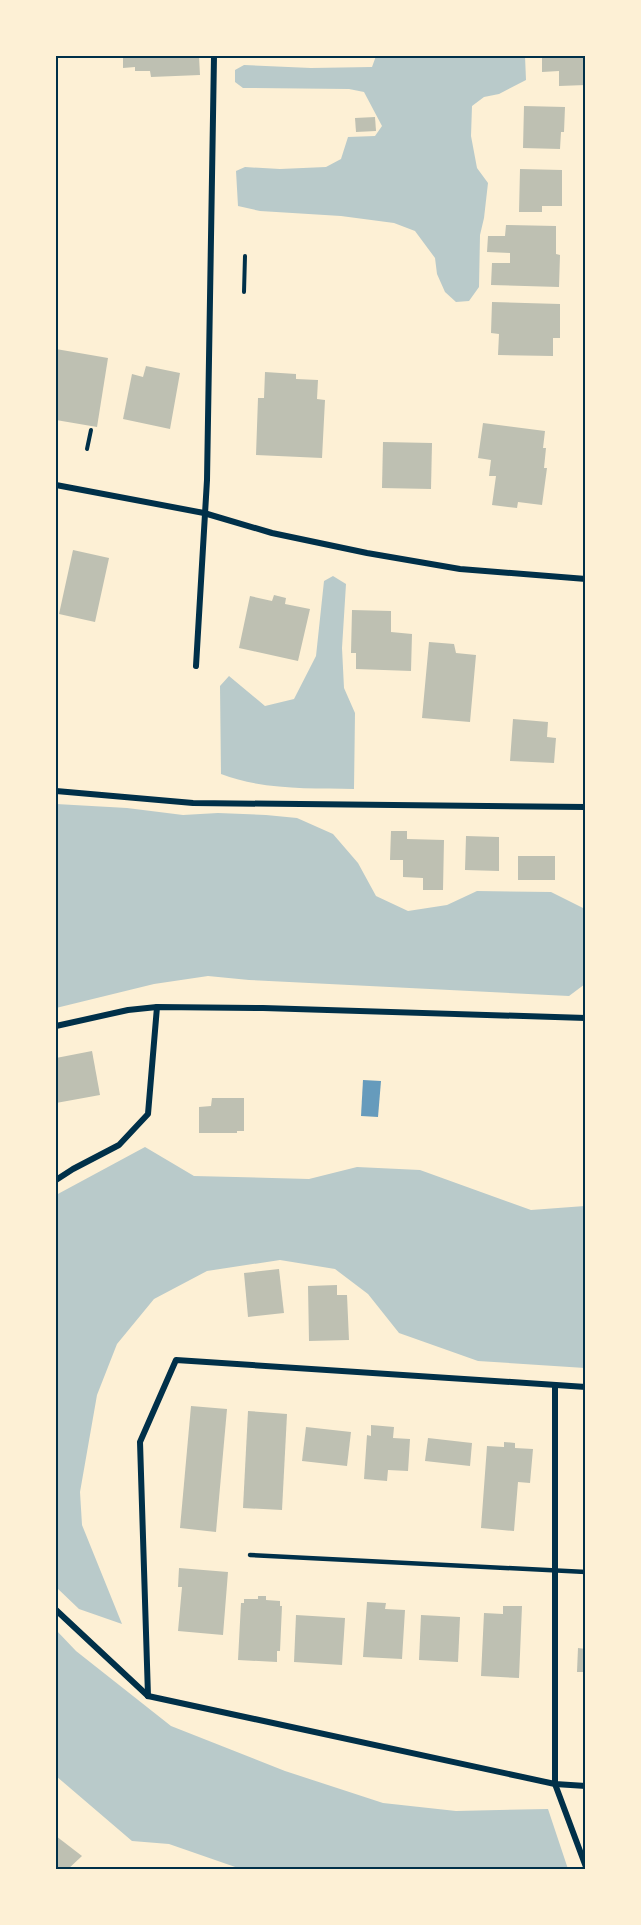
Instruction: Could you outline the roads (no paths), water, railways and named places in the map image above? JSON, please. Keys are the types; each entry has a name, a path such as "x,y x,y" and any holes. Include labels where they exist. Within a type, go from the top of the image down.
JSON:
{"street":[{"path":"196,666 207,480 214,56"},
{"path":"56,485 204,513 272,533 367,553 460,569 585,579"},
{"path":"56,791 193,802 585,807"},
{"path":"56,1180 119,1145 148,1114 157,1007"},
{"path":"56,1026 128,1010 157,1007 585,1018"},
{"path":"148,1696 140,1442 176,1360 585,1388"},
{"path":"555,1386 555,1784 585,1867"},
{"path":"56,1610 148,1696 555,1784 585,1786"}],"lane":[{"path":"250,1555 585,1572"}],"water":[{"path":"363,1080 381,1081 378,1117 361,1116"}]}
